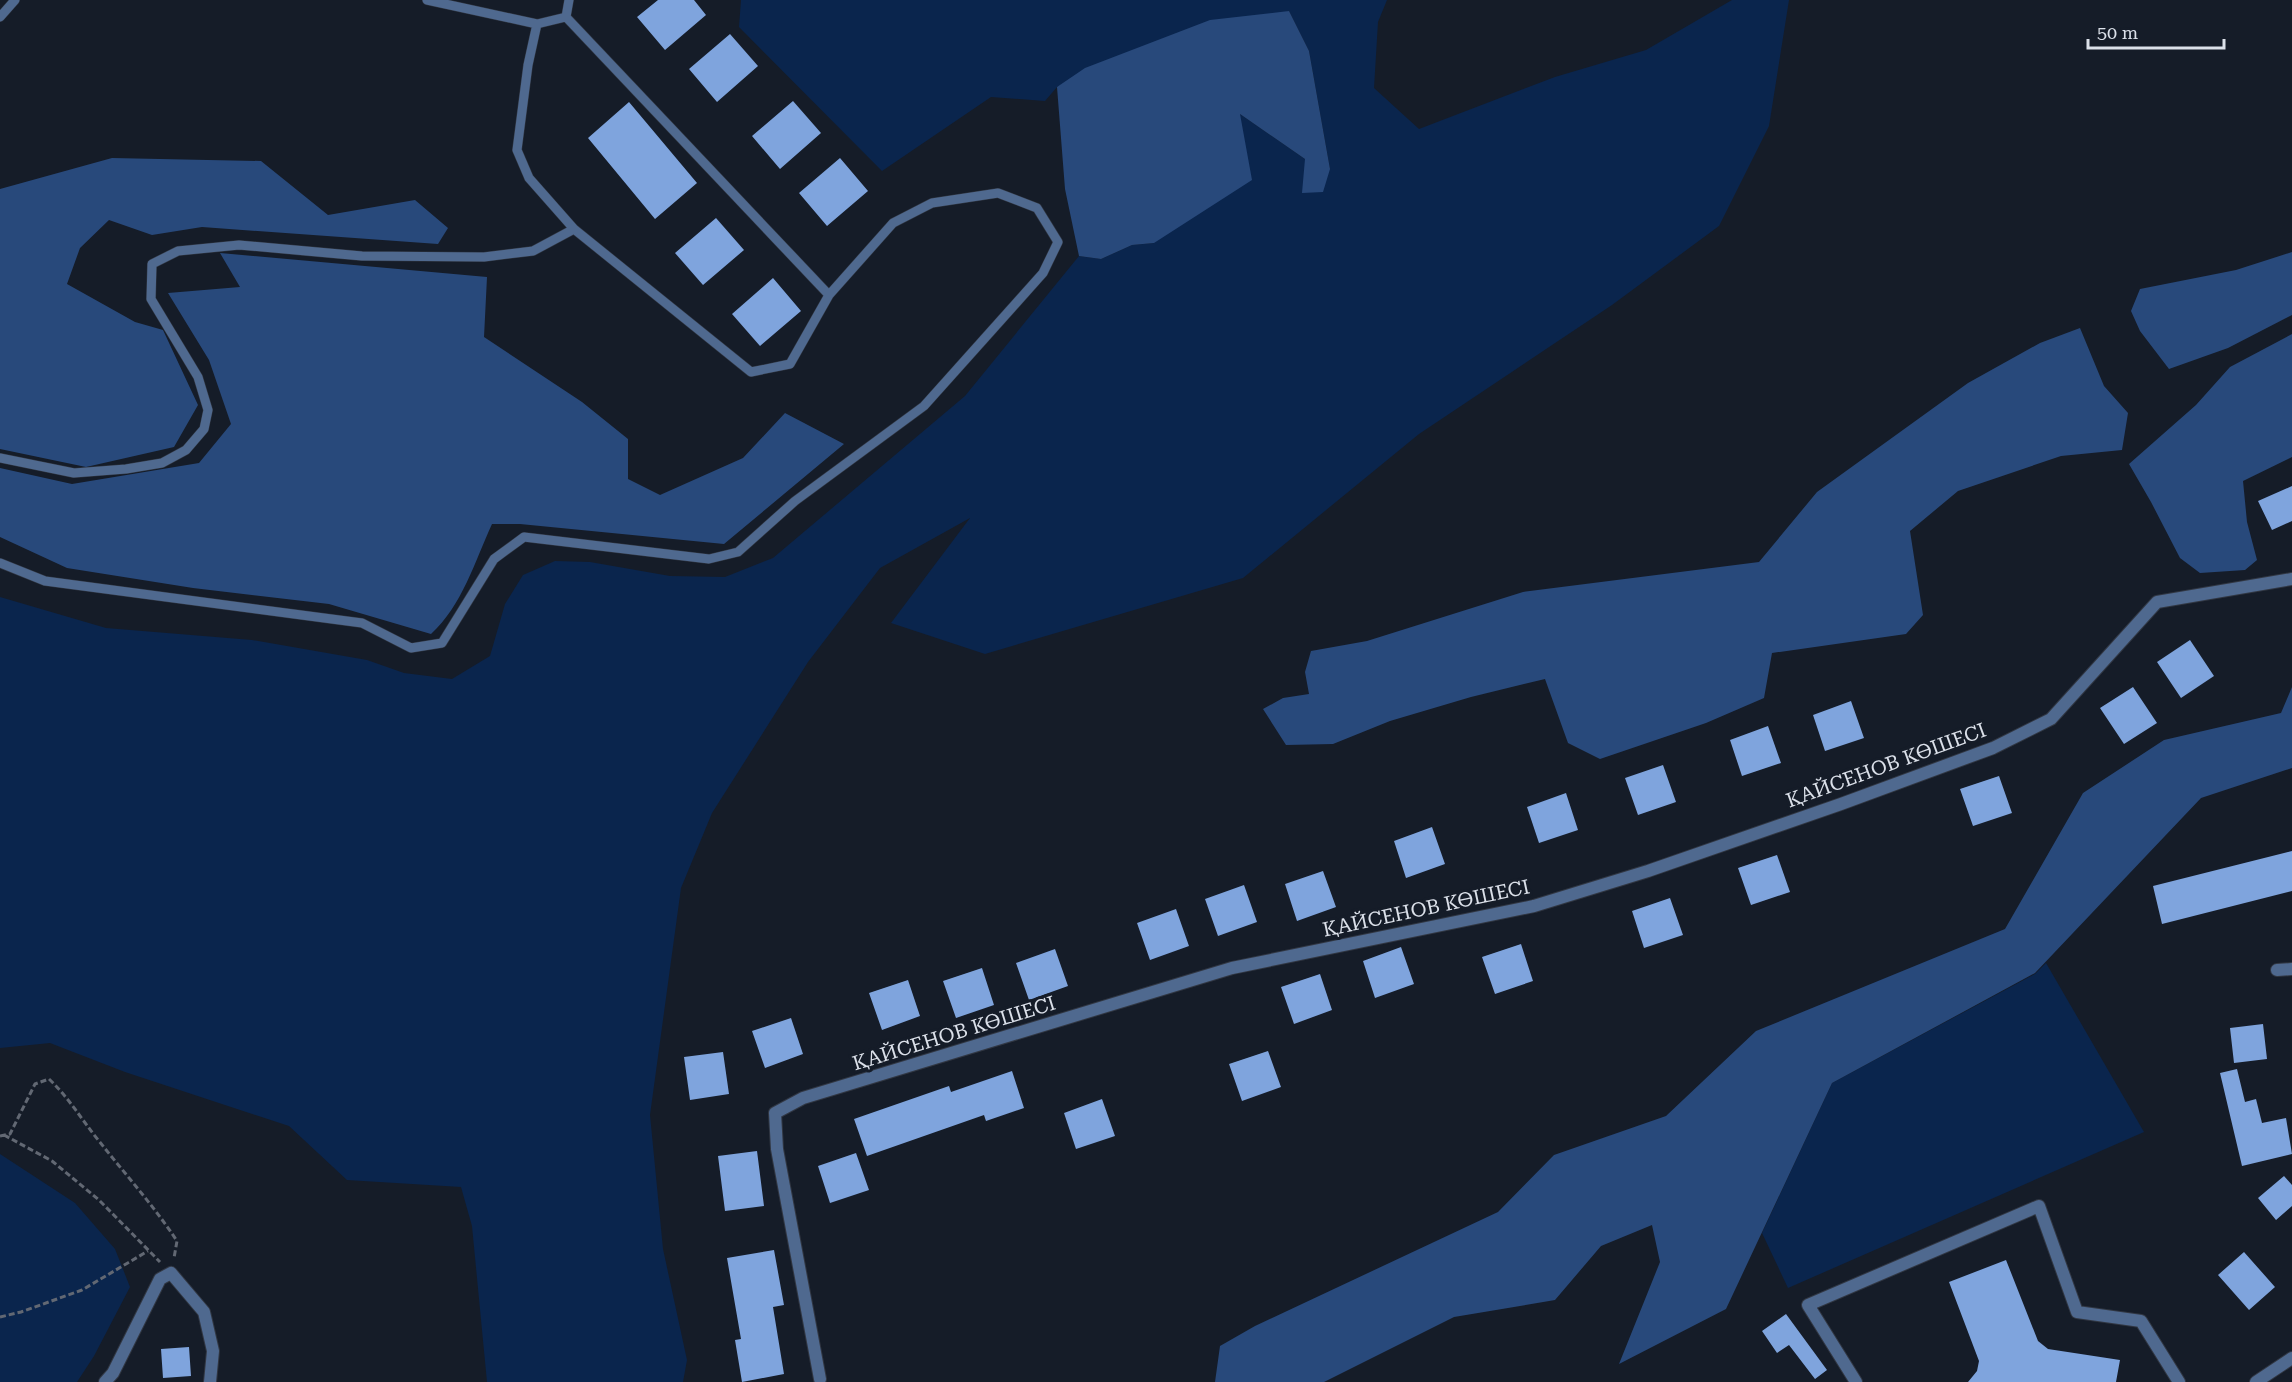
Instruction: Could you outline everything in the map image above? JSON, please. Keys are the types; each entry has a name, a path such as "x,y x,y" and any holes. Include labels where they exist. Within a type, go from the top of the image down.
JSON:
{"street":[{"name":"ҚАЙСЕНОВ КӨШЕСІ","path":"820,1379 777,1149 775,1113 803,1098 1232,968 1534,906 1648,872 1993,748 2051,719 2157,602 2292,579"},
{"path":"2277,970 2292,969"},
{"path":"1856,1382 1808,1305 2039,1206 2077,1312 2141,1321 2179,1382"},
{"path":"105,1382 113,1373 160,1279 171,1273 204,1312 213,1351 210,1382"},
{"path":"2256,1382 2270,1377 2288,1360"}],"lane":[{"path":"0,17 15,0"},
{"path":"427,0 537,24 566,17"},
{"path":"566,17 569,0"},
{"path":"566,17 829,295"},
{"path":"0,563 45,581 362,623 411,648 442,643 494,559 524,537 709,559 738,552 795,501 924,406 1043,273 1058,242 1037,208 998,193 932,203 893,223 829,295 790,364 751,372 574,229 529,178 517,150 528,65 537,24"},
{"path":"0,459 74,473 126,469 162,463 186,450 204,429 208,410 198,377 151,299 152,264 178,251 239,245 362,256 484,257 533,251 574,229"}],"path":[{"path":"2,1136 10,1134 35,1084 49,1079 67,1096 177,1241 171,1273"},
{"path":"2,1136 52,1161 99,1200 171,1273"},
{"path":"0,1317 21,1312 82,1290 148,1251"}],"shaded area":[{"path":"741,0 1387,0 1378,22 1374,88 1419,129 1555,77 1646,50 1732,0 1789,0 1769,126 1719,226 1612,305 1419,434 1243,578 985,654 891,623 970,518 880,568 808,662 712,813 681,888 650,1115 663,1249 687,1360 683,1382 487,1382 472,1226 461,1187 347,1180 289,1126 125,1072 50,1043 0,1048 0,597 106,628 252,640 367,660 404,673 452,679 490,656 505,604 523,575 555,561 590,562 670,576 725,577 773,558 965,396 1079,256 1101,259 1132,245 1154,243 1240,114 1305,159 1330,169 1309,51 1289,11 1057,87 1045,101 991,97 882,171 739,27"},
{"path":"1289,11 1309,51 1330,169 1323,192 1302,193 1305,159 1240,114 1252,180 1154,243 1132,245 1101,259 1079,256 1065,189 1057,87 1085,68 1210,20"},
{"path":"112,158 261,161 328,215 415,200 448,228 438,244 202,227 152,235 109,220 80,248 67,284 135,322 163,330 198,405 174,447 86,467 0,449 0,189"},
{"path":"2292,252 2292,315 2228,348 2169,369 2140,331 2131,311 2140,289 2236,270"},
{"path":"220,253 487,277 484,337 582,402 628,439 628,479 660,495 743,458 785,413 844,444 724,544 520,524 492,524 459,597 442,623 431,634 329,604 193,588 67,568 0,537 0,468 72,484 199,463 231,424 209,360 168,293 240,287"},
{"path":"2080,328 2104,386 2128,413 2122,450 2061,456 1958,491 1910,531 1923,615 1906,634 1772,653 1764,698 1706,723 1600,759 1568,743 1545,679 1471,697 1390,721 1333,744 1286,745 1263,709 1283,698 1309,694 1305,672 1311,651 1367,641 1523,592 1759,562 1817,492 1968,383 2040,343"},
{"path":"2292,334 2292,457 2243,481 2247,522 2257,560 2245,570 2200,573 2180,558 2129,464 2196,405 2230,367"},
{"path":"2292,687 2292,768 2201,798 2035,973 1832,1083 1726,1309 1619,1364 1660,1262 1652,1225 1601,1246 1555,1300 1454,1317 1324,1382 1215,1382 1220,1346 1255,1326 1498,1212 1554,1155 1666,1116 1756,1031 2005,929 2083,793 2164,740 2281,713"},
{"path":"2046,963 2144,1132 1788,1288 1762,1233 1832,1083 2035,974"},
{"path":"0,1154 75,1203 115,1249 130,1287 94,1356 77,1382 0,1382"}],"building":[{"path":"658,0 694,0 706,15 665,50 637,17"},
{"path":"730,34 758,66 717,102 689,69"},
{"path":"793,101 821,133 780,169 752,136"},
{"path":"629,102 697,183 655,219 588,138"},
{"path":"840,158 868,191 827,226 799,193"},
{"path":"716,218 744,250 703,285 675,253"},
{"path":"773,278 801,311 760,346 732,314"},
{"path":"2292,486 2292,521 2272,530 2258,501"},
{"path":"2190,640 2214,676 2181,698 2157,662"},
{"path":"2133,687 2157,723 2124,744 2100,708"},
{"path":"1851,701 1864,738 1825,751 1813,715"},
{"path":"1768,726 1781,763 1742,776 1730,740"},
{"path":"1663,765 1676,802 1638,815 1625,778"},
{"path":"1999,776 2012,813 1973,826 1960,789"},
{"path":"1566,793 1578,830 1539,843 1527,807"},
{"path":"1432,827 1445,864 1406,878 1394,841"},
{"path":"2292,851 2292,891 2162,924 2153,886"},
{"path":"1777,855 1790,892 1751,905 1738,868"},
{"path":"1323,871 1336,907 1297,921 1285,884"},
{"path":"1244,885 1257,922 1218,936 1205,899"},
{"path":"1670,898 1683,935 1644,948 1632,911"},
{"path":"1176,909 1189,946 1150,960 1137,923"},
{"path":"1521,944 1533,981 1495,994 1482,957"},
{"path":"1401,947 1414,984 1375,998 1363,961"},
{"path":"1055,949 1068,986 1029,1000 1016,963"},
{"path":"982,968 994,1005 956,1018 943,981"},
{"path":"1320,974 1332,1010 1294,1024 1281,987"},
{"path":"908,980 920,1016 882,1030 869,993"},
{"path":"791,1018 803,1054 765,1068 752,1031"},
{"path":"2263,1024 2267,1059 2234,1063 2230,1028"},
{"path":"1268,1051 1281,1087 1242,1101 1229,1064"},
{"path":"723,1052 729,1094 690,1100 684,1057"},
{"path":"2237,1069 2245,1102 2256,1099 2262,1123 2286,1118 2292,1154 2242,1166 2220,1073"},
{"path":"1012,1071 1024,1108 986,1121 984,1115 867,1156 854,1119 949,1086 951,1092"},
{"path":"1102,1099 1115,1136 1076,1149 1064,1113"},
{"path":"757,1151 764,1206 725,1211 718,1156"},
{"path":"856,1153 869,1190 830,1203 818,1166"},
{"path":"2284,1176 2292,1185 2292,1206 2276,1220 2258,1198"},
{"path":"774,1250 784,1305 773,1307 784,1374 742,1382 735,1340 741,1339 727,1258"},
{"path":"2244,1252 2275,1287 2249,1310 2218,1275"},
{"path":"2006,1260 2038,1341 2048,1349 2120,1360 2116,1382 1968,1382 1977,1371 1979,1361 1949,1282"},
{"path":"1786,1314 1827,1370 1815,1379 1789,1345 1777,1353 1762,1331"},
{"path":"189,1347 191,1376 163,1378 161,1349"}]}
